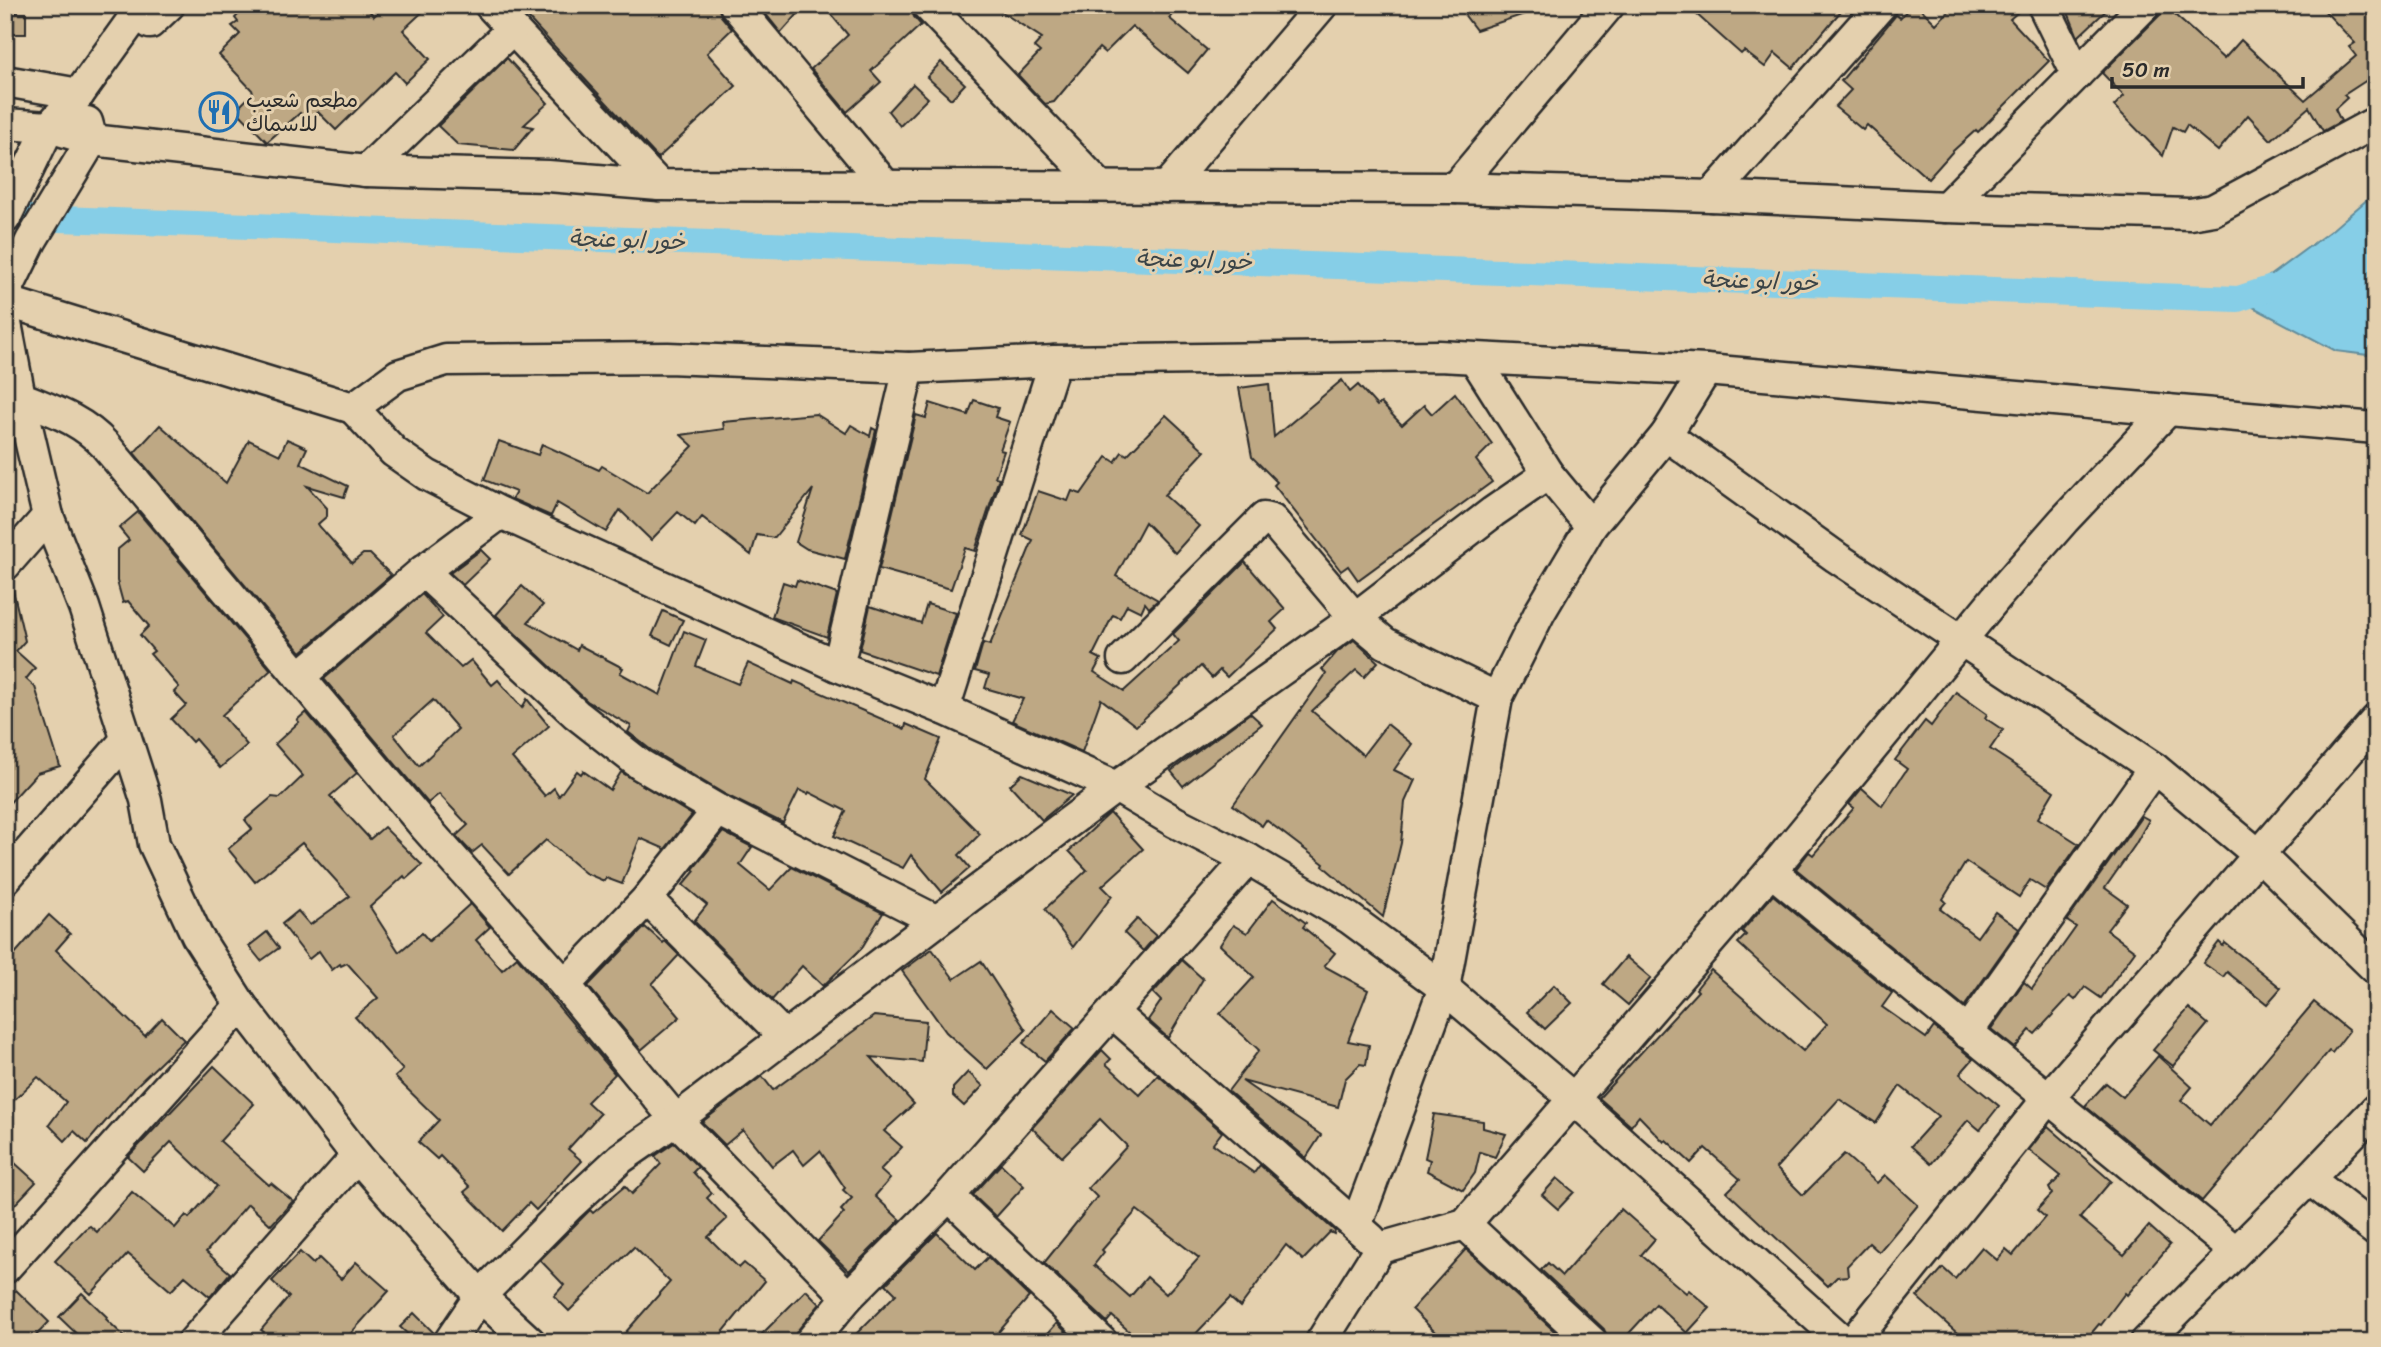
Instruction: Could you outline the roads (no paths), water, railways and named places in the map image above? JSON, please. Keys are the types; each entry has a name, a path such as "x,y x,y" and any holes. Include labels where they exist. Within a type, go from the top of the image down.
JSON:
{"street":[{"path":"5,218 49,127 79,94 134,9 150,23 169,5"},
{"path":"490,5 659,185"},
{"path":"735,5 886,186"},
{"path":"927,5 1100,186"},
{"path":"1167,187 1322,5"},
{"path":"1455,188 1609,5"},
{"path":"1711,195 1881,5"},
{"path":"2043,5 2077,74"},
{"path":"1946,207 2145,5"},
{"path":"366,171 512,29"},
{"path":"5,81 79,94"},
{"path":"5,293 31,241 92,139 79,94"},
{"path":"5,124 49,127 92,139 366,171 548,176 659,185 1455,188 2190,214 2213,210 2376,122"},
{"path":"5,301 353,408 394,452 427,475 501,513 838,666 944,709 1116,788 1248,859 1349,918 1444,988 1574,1099 1844,1342"},
{"path":"5,318 20,397 48,516 84,607 146,800 154,844 197,936 241,1005 358,1156 481,1296 530,1342"},
{"path":"353,408 398,375 446,360 668,358 909,368 1055,361 1439,356 1706,370 2376,428"},
{"path":"1475,359 1548,474 1591,526"},
{"path":"944,709 1055,361"},
{"path":"838,666 909,368"},
{"path":"1356,1226 1444,988 1497,698 1540,612 1591,526 1666,435 1706,370"},
{"path":"20,397 78,421 91,430 426,828 565,985 676,1120 848,1297"},
{"path":"1330,1338 1380,1248 1465,1224 1771,871 2064,520 2168,410"},
{"path":"1666,435 1836,557 2154,768 2259,855 2376,969"},
{"path":"449,1342 481,1296 621,1157 676,1120 937,920 1116,788 1355,618 1493,512 1548,474"},
{"path":"299,677 423,571 501,513"},
{"path":"5,565 48,516"},
{"path":"1123,659 1264,518 1272,520 1355,618 1385,643 1497,698"},
{"path":"423,571 585,721 641,765 718,810 937,920"},
{"path":"1853,1342 2049,1097 2376,720"},
{"path":"5,879 126,740"},
{"path":"1967,1033 2154,768"},
{"path":"565,985 647,900 718,810"},
{"path":"810,1342 848,1297 949,1196 1248,859"},
{"path":"1771,871 2235,1251"},
{"path":"647,900 785,1037"},
{"path":"5,1268 241,1005"},
{"path":"1113,1013 1380,1248"},
{"path":"2146,1342 2376,1109"},
{"path":"193,1342 358,1156"},
{"path":"2309,1179 2376,1231"},
{"path":"949,1196 1102,1342"},
{"path":"1465,1224 1592,1342"}],"water":[{"path":"2376,192 2376,356 2336,351 2238,299 2333,229"}],"waterway":[{"name":"خور ابو عنجة","path":"5,217 2238,299 2272,288"}],"place":[{"name":"مطعم شعيب للاسماك","path":"219,112"}]}
